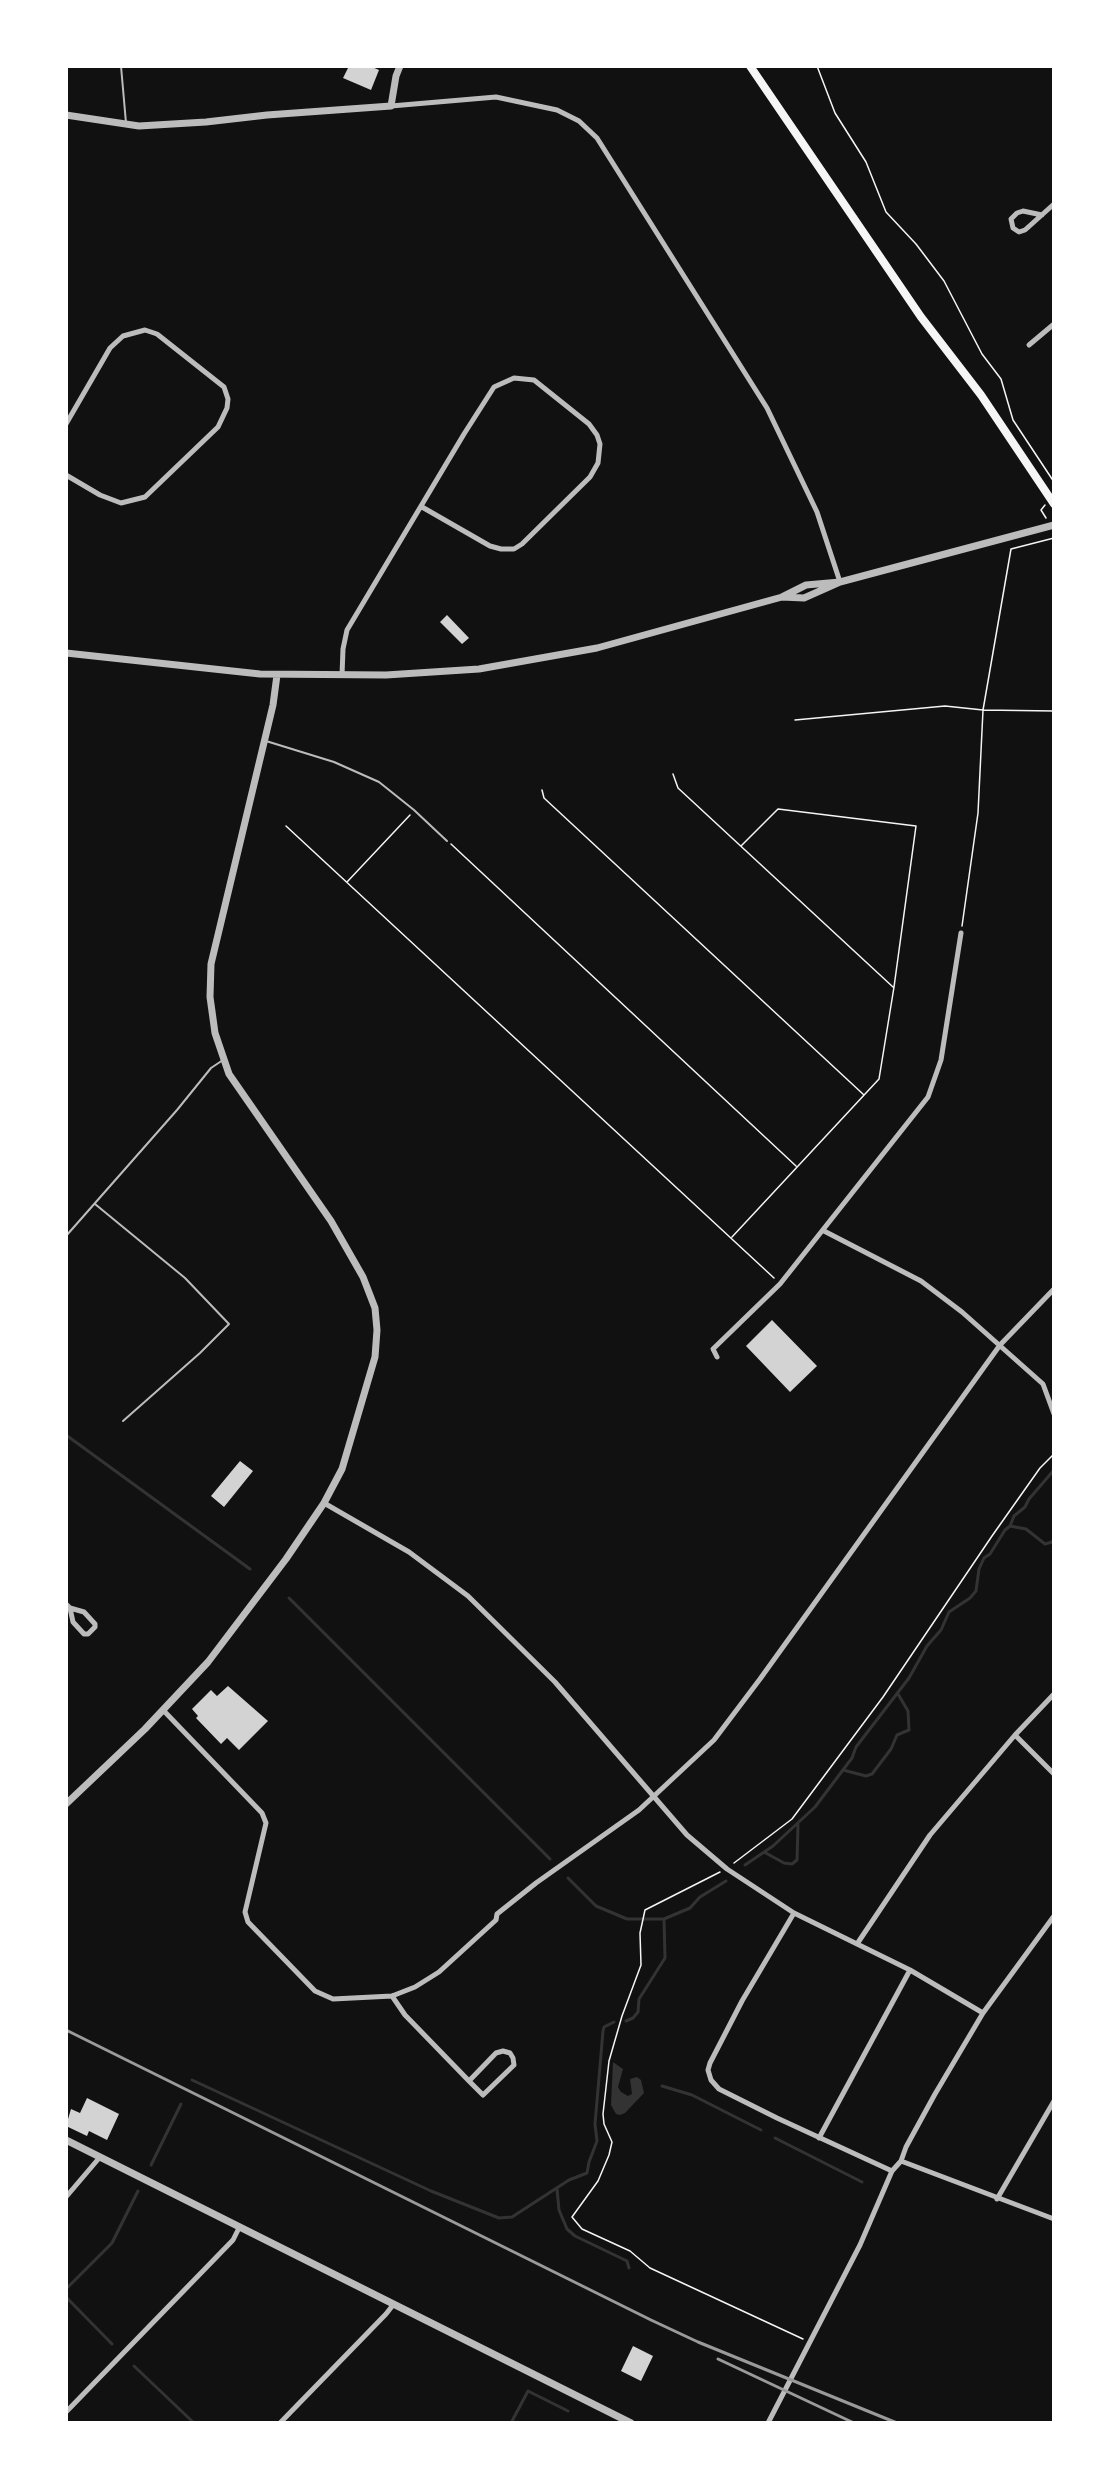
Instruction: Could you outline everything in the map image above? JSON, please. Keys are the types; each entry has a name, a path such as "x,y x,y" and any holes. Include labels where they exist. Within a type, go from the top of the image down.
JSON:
{"main road":[{"path":"750,66 921,317 981,394 1054,504"}],"street":[{"path":"391,106 400,66"},
{"path":"66,115 139,126 495,97 557,110 579,121 597,138 767,408 813,503 840,582"},
{"path":"1042,215 1023,211 1017,213 1011,219 1013,228 1019,232 1025,230 1042,215 1054,204"},
{"path":"1029,345 1054,324"},
{"path":"66,424 110,348 123,336 145,330 158,334 224,387 228,399 227,408 218,427 145,497 120,503 100,495 66,475"},
{"path":"342,675 343,649 348,630 489,393 497,385 519,378 540,383 589,424 597,435 600,444 598,463 590,477 522,544 514,549 490,546 422,507"},
{"path":"782,597 804,598 840,582 1054,525"},
{"path":"66,653 202,669 277,675 451,672 521,663 630,640 782,597 801,586 840,582"},
{"path":"66,1804 109,1765 208,1662 254,1604 324,1503 346,1458 375,1358 378,1330 375,1308 363,1277 331,1221 233,1081 223,1060 215,1033 210,998 211,964 265,741 277,675"},
{"path":"717,1357 713,1349 780,1284 928,1097 941,1060 961,933"},
{"path":"824,1231 921,1281 962,1312 1043,1384 1054,1414"},
{"path":"163,1710 253,1802 262,1813 266,1823 245,1912 248,1923 315,1990 333,1999 392,1996 415,1987 439,1972 496,1920 497,1914 504,1908 654,1798 714,1740 1000,1345 1054,1289"},
{"path":"324,1503 409,1552 468,1596 555,1682 687,1835 726,1869 794,1913 910,1970 983,2013"},
{"path":"68,1606 84,1612 96,1627 88,1634 84,1634 73,1622 68,1606"},
{"path":"857,1944 930,1835 1015,1735 1054,1694"},
{"path":"1015,1735 1054,1774"},
{"path":"794,1913 742,2001 708,2070 711,2080 720,2089 892,2171"},
{"path":"768,2423 860,2245 892,2171 902,2161 906,2147 983,2013 1054,1916"},
{"path":"819,2138 910,1970"},
{"path":"392,1996 405,2015 483,2095 514,2066 513,2058 510,2053 503,2051 496,2054 470,2080"},
{"path":"997,2199 1054,2101"},
{"path":"66,2140 631,2423"},
{"path":"66,2196 100,2157"},
{"path":"902,2161 1054,2219"},
{"path":"66,2412 233,2240 239,2228"},
{"path":"280,2423 393,2305"}],"lane":[{"path":"121,66 126,124"},
{"path":"265,741 344,766 379,782 447,841"},
{"path":"66,1236 211,1068 223,1060"},
{"path":"95,1204 185,1278 229,1324 201,1353 123,1421"}],"path":[{"path":"817,66 835,113 866,162 886,212 916,244 944,280 982,354 1001,379 1013,420 1054,482"},
{"path":"961,933 978,813 983,710 1011,549 1054,538"},
{"path":"795,720 945,706 983,710 1054,711"},
{"path":"673,774 678,788 894,987"},
{"path":"542,790 544,798 864,1096"},
{"path":"732,1238 879,1079 916,826 778,809 741,846"},
{"path":"347,882 414,810"},
{"path":"286,826 780,1284"},
{"path":"447,841 797,1167"},
{"path":"809,2342 650,2268 630,2251 582,2229 572,2217 598,2181 609,2155 612,2142 604,2124 603,2114 609,2061 641,1965 640,1933 645,1910 726,1869 792,1819 883,1697 1033,1477 1054,1454"}],"shaded area":[{"path":"613,2062 623,2069 618,2087 621,2092 628,2096 632,2094 630,2079 637,2077 641,2080 644,2093 625,2113 620,2115 616,2114 611,2105"}],"building":[{"path":"349,66 370,66 379,70 371,90 343,78"},
{"path":"447,615 469,638 462,644 440,622"},
{"path":"772,1320 817,1366 790,1392 746,1346"},
{"path":"240,1461 253,1471 224,1507 211,1496"},
{"path":"228,1686 268,1721 239,1750 227,1738 221,1744 196,1718 198,1716 192,1709 211,1690 217,1696"},
{"path":"87,2098 119,2114 107,2140 89,2131 87,2136 66,2126 71,2109 80,2113"},
{"path":"633,2346 653,2356 641,2381 621,2371"}],"waterway":[{"path":"66,1435 250,1569"},
{"path":"745,1865 773,1846 815,1807 852,1758 856,1747 909,1678 927,1646 941,1630 949,1612 970,1598 976,1591 979,1569 984,1558 990,1554 1010,1526 1014,1516 1025,1507 1054,1470"},
{"path":"1010,1526 1026,1529 1045,1544 1054,1539"},
{"path":"289,1598 550,1859"},
{"path":"843,1770 866,1776 872,1774 891,1749 897,1735 909,1730 908,1711 898,1694"},
{"path":"764,1852 784,1863 792,1864 797,1860 798,1825"},
{"path":"568,1878 596,1906 627,1919 664,1919 690,1908 700,1897 726,1881"},
{"path":"626,2021 638,2012 639,1999 665,1958 664,1919"},
{"path":"192,2080 431,2191 499,2218 512,2217 569,2180 587,2173 597,2141 595,2124 603,2031 604,2027 614,2022"},
{"path":"662,2086 692,2095 761,2130"},
{"path":"151,2165 181,2104"},
{"path":"775,2138 862,2182"},
{"path":"557,2189 559,2210 567,2229 575,2236 627,2261 629,2268"},
{"path":"66,2289 112,2243 138,2191"},
{"path":"66,2297 112,2344"},
{"path":"134,2366 194,2423"},
{"path":"511,2423 528,2391 568,2411"}],"railway":[{"path":"66,2030 651,2320 698,2342 897,2423"},
{"path":"718,2359 854,2423"}]}
